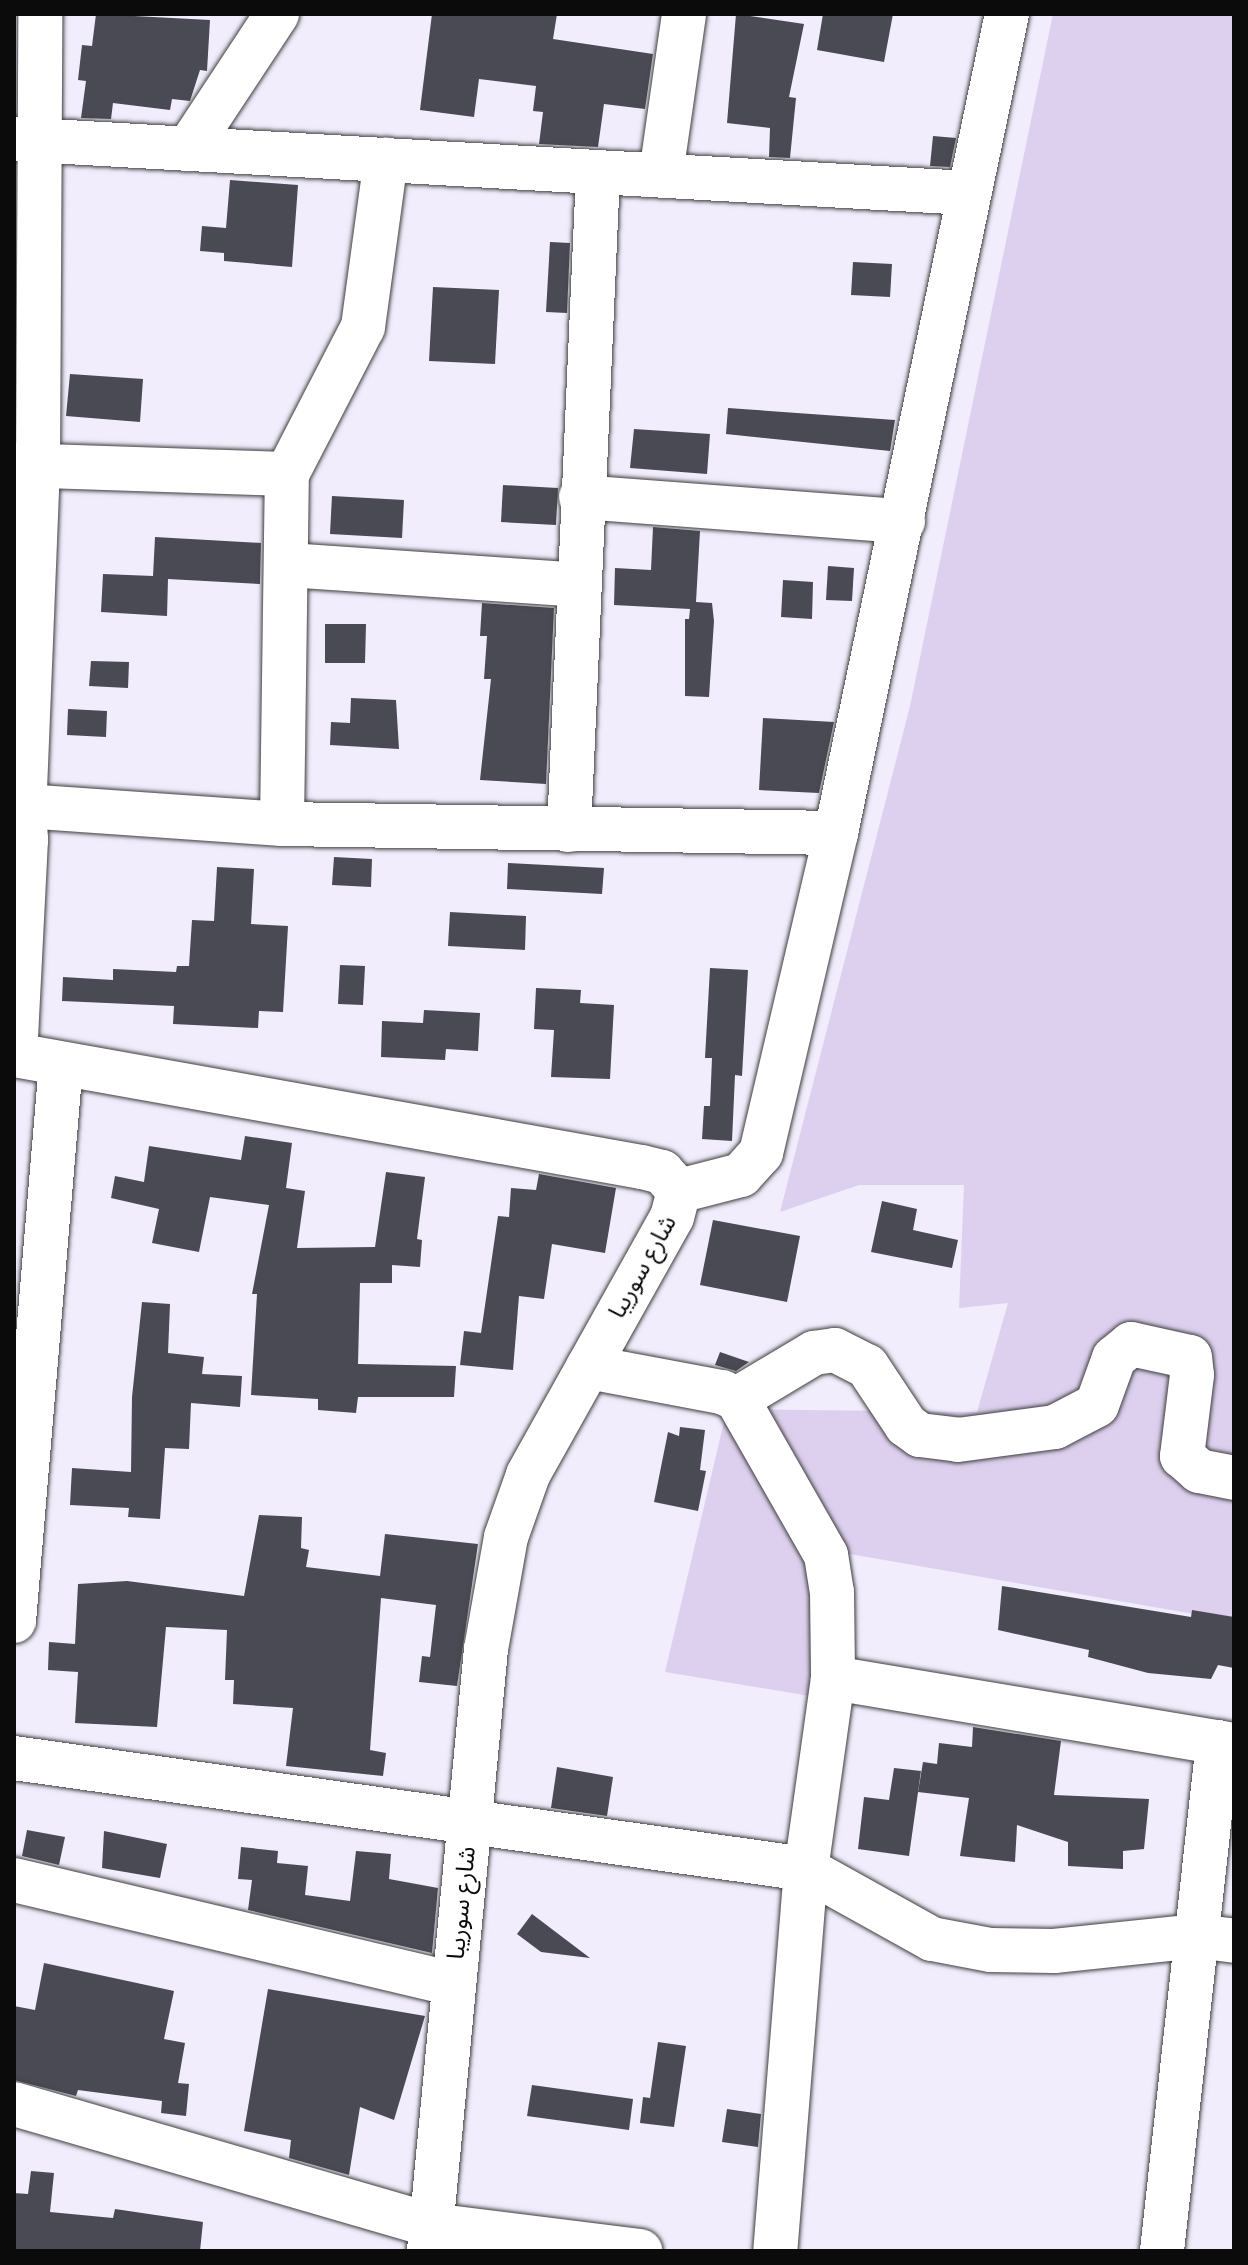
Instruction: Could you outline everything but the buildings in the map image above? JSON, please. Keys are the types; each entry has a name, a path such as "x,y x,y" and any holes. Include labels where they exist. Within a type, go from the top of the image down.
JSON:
{"street":[{"name":"شارع سوريبا","path":"40,14 26,140 26,465 14,1055 642,1167 662,1172 679,1191 672,1217 528,1475 506,1537 486,1649 430,2238"},
{"path":"188,149 277,14"},
{"path":"661,174 684,14"},
{"path":"679,1191 741,1175 761,1153 836,833 903,521 967,193 1007,14"},
{"path":"26,140 967,193"},
{"path":"282,824 287,474 363,327 386,160"},
{"path":"569,830 581,497 598,173"},
{"path":"26,465 287,474"},
{"path":"581,497 903,521"},
{"path":"288,565 578,585"},
{"path":"21,811 282,824 836,833"},
{"path":"14,1621 19,1511 61,1064"},
{"path":"737,1399 814,1353 835,1350 867,1366 906,1425 920,1435 958,1440 1055,1427 1097,1405 1114,1358 1131,1344 1190,1357 1192,1375 1182,1456 1199,1471 1234,1478"},
{"path":"588,1367 722,1392 737,1399 826,1555 832,1592 833,1678 806,1869 775,2251"},
{"path":"833,1678 1226,1744 1215,1938 1162,2251"},
{"path":"14,1758 470,1819 806,1869 932,1939 991,1950 1054,1951 1215,1938"},
{"path":"14,1880 453,1984"},
{"path":"14,2104 430,2238 640,2251"}],"shaded area":[{"path":"1053,14 1234,14 1234,1621 844,1553 810,1696 665,1672 727,1409 977,1412 1008,1303 959,1308 964,1185 859,1185 780,1212 910,706"}]}
